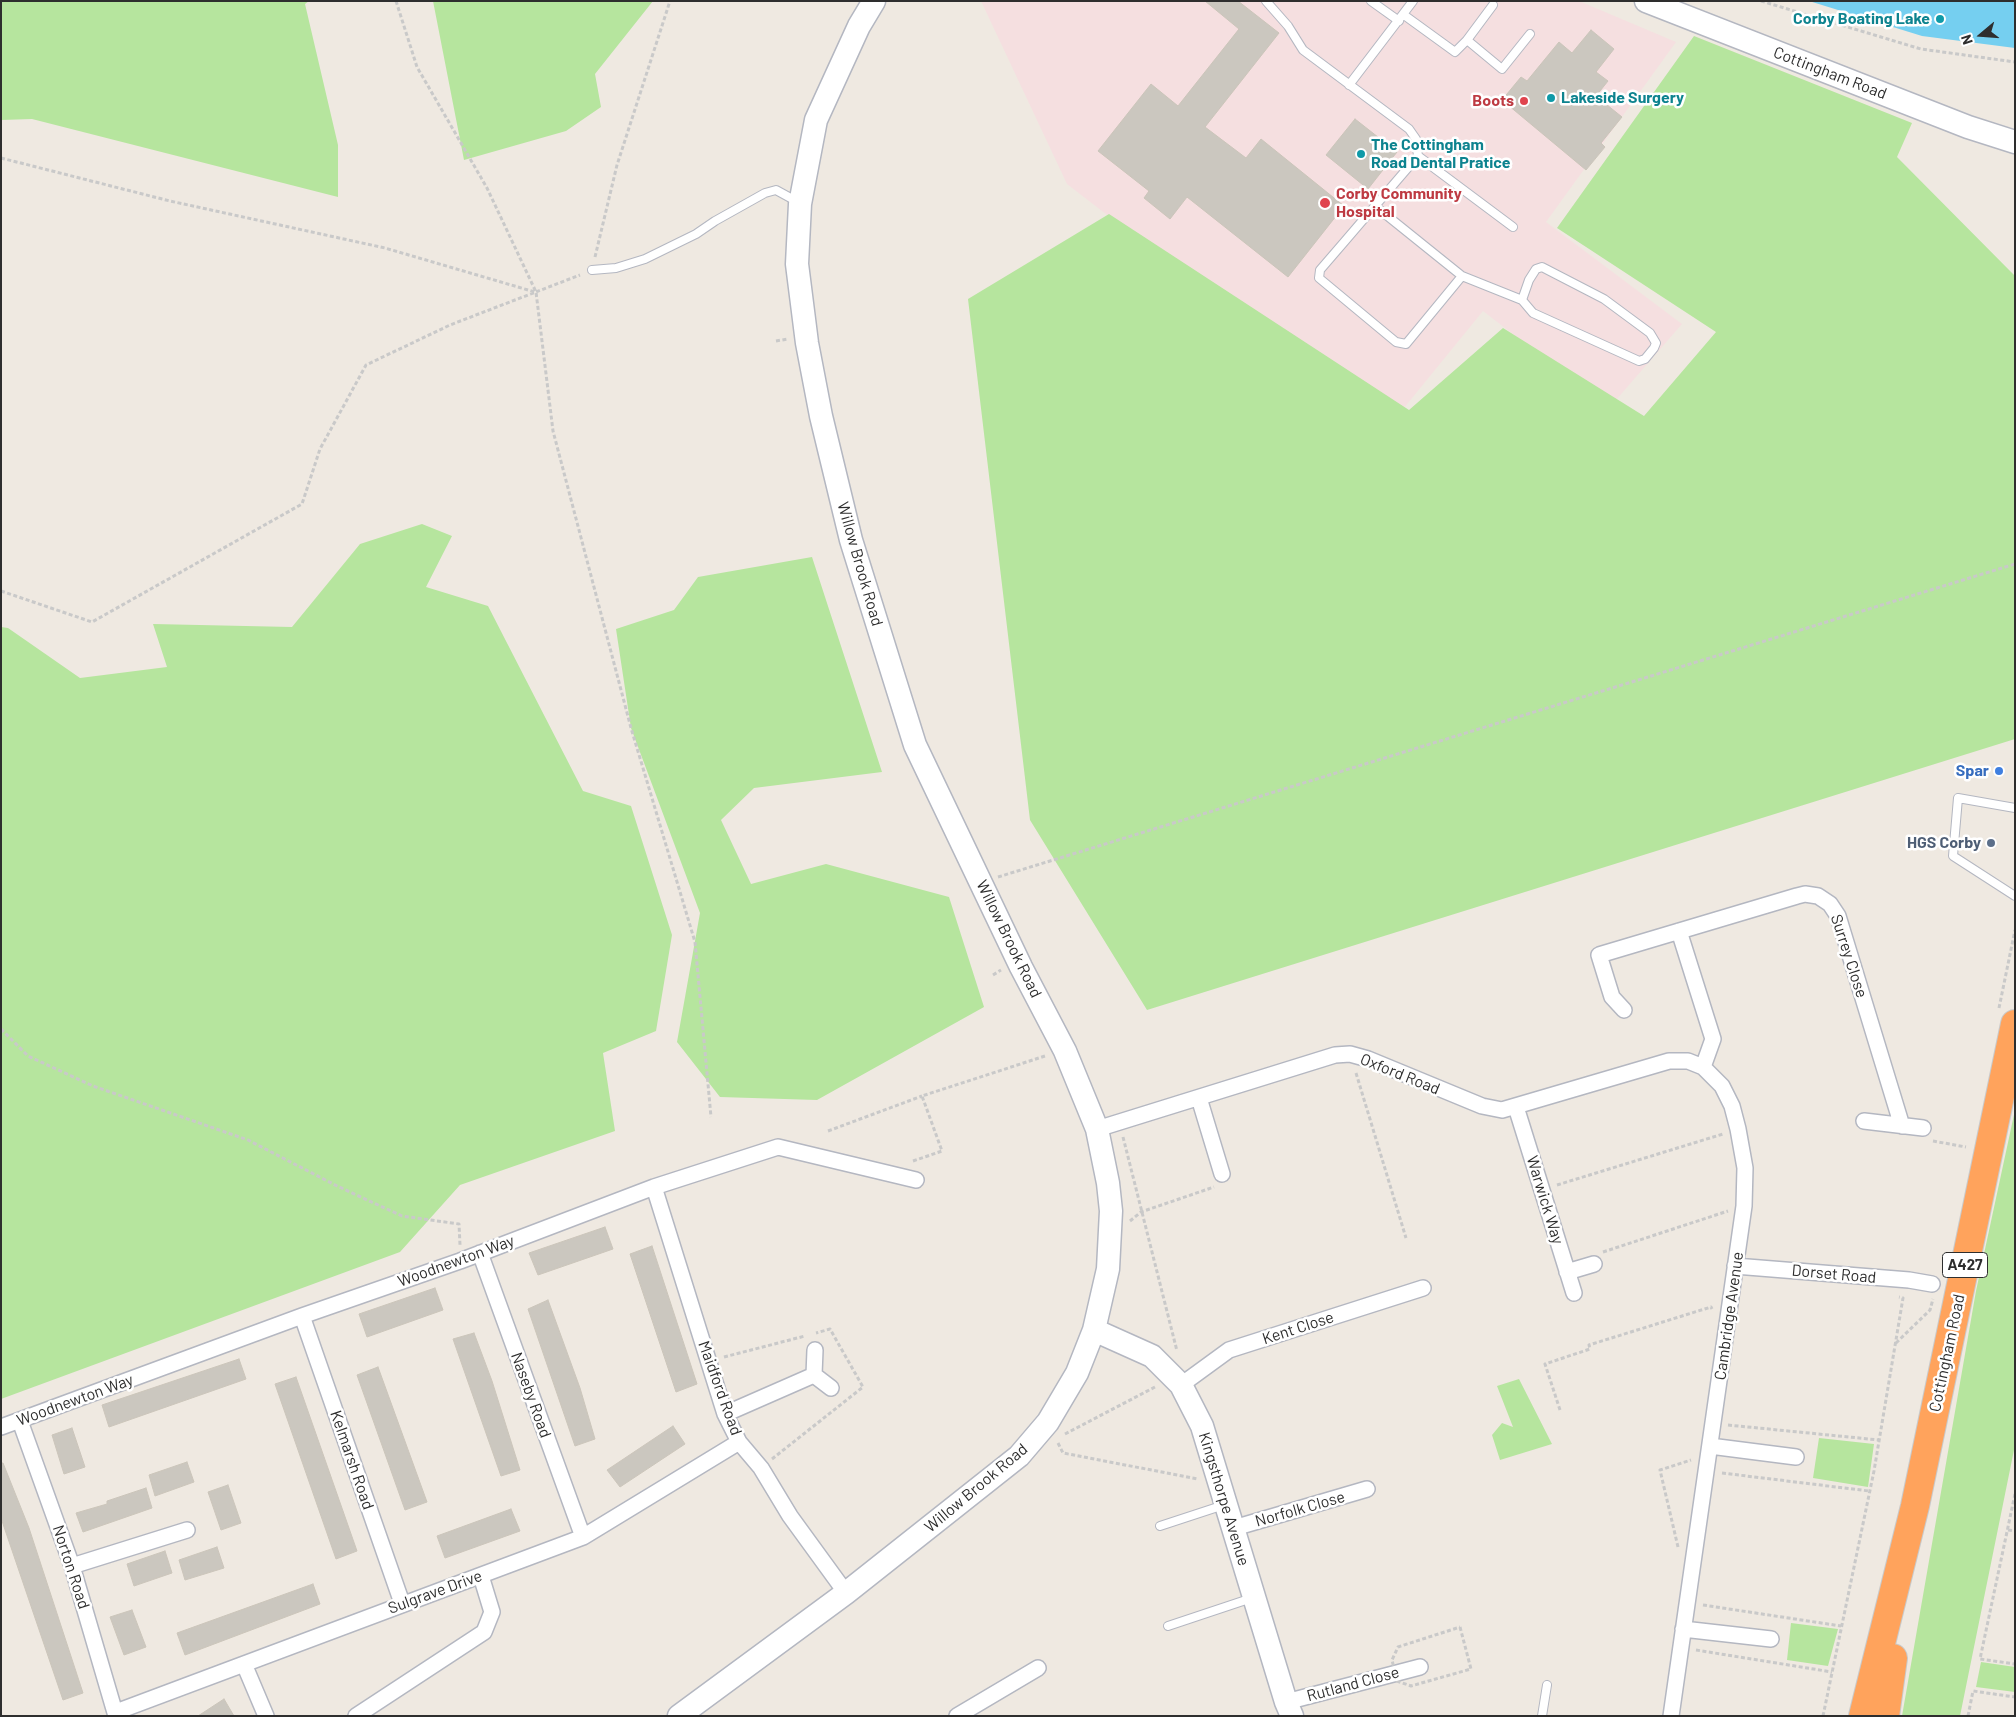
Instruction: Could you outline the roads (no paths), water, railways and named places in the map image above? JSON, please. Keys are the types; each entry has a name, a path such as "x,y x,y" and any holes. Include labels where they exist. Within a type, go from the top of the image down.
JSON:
{"highway":[{"name":"Cottingham Road","path":"1863,1716 1915,1506 2015,1024"},
{"name":"Cottingham Road","path":"1885,1716 1915,1506"}],"street":[{"name":"Willow Brook Road","path":"679,1716 846,1593 1052,1430 1094,1330 1108,1269 1111,1238 1108,1183 1098,1129 1065,1051 1021,966 915,744 851,540 821,416 807,343 797,264 800,204 816,120 859,26 874,1"},
{"name":"Cottingham Road","path":"1646,1 1968,127 2015,142"},
{"name":"Surrey Close","path":"1624,1010 1612,997 1599,955 1805,894 1818,896 1830,904 1838,916 1902,1126"},
{"path":"1679,931 1713,1039 1703,1067"},
{"name":"Oxford Road","path":"1098,1129 1335,1055 1350,1054 1368,1059 1482,1106 1502,1110 1669,1061 1688,1061 1703,1067"},
{"name":"Cambridge Avenue","path":"1671,1716 1744,1206 1745,1168 1732,1106 1722,1086 1703,1067"},
{"path":"1199,1098 1222,1174"},
{"name":"Warwick Way","path":"1516,1107 1574,1293"},
{"path":"1864,1121 1923,1128"},
{"name":"Woodnewton Way","path":"1,1427 302,1316 460,1261 654,1186 778,1147 916,1180"},
{"name":"Maidford Road","path":"654,1186 725,1414 739,1442 761,1468 790,1516 846,1593"},
{"name":"Naseby Road","path":"480,1253 583,1537"},
{"path":"1568,1272 1594,1264"},
{"name":"Dorset Road","path":"1735,1266 1909,1280 1932,1284"},
{"name":"Kent Close","path":"1177,1381 1229,1350 1423,1288"},
{"name":"Kelmarsh Road","path":"302,1316 402,1603"},
{"name":"Kingsthorpe Avenue","path":"1094,1330 1152,1356 1177,1381 1202,1426 1289,1709"},
{"path":"814,1375 815,1350"},
{"path":"725,1414 814,1375"},
{"path":"814,1375 832,1388"},
{"name":"Norton Road","path":"20,1421 72,1566 116,1714"},
{"name":"Sulgrave Drive","path":"116,1714 402,1603 481,1576 583,1537 739,1442"},
{"path":"1709,1450 1796,1456"},
{"name":"Norfolk Close","path":"1234,1528 1367,1489"},
{"path":"72,1566 187,1530"},
{"path":"356,1716 484,1632 492,1612 481,1576"},
{"path":"1683,1629 1771,1639"},
{"path":"244,1664 266,1716"},
{"name":"Rutland Close","path":"1289,1709 1420,1667"},
{"path":"957,1716 1038,1668"}],"lane":[{"path":"1266,1 1288,26 1303,50 1409,129 1416,139 1418,156 1513,227"},
{"path":"1370,1 1402,18 1455,52 1493,5"},
{"path":"1349,85 1402,18 1413,1"},
{"path":"1466,40 1502,68 1530,34"},
{"path":"1418,156 1320,270 1319,278 1396,342 1406,344 1462,276"},
{"path":"592,270 616,268 645,260 696,234 714,221 765,193 776,190 800,204"},
{"path":"1375,206 1462,276 1522,300 1533,313 1639,361 1645,359 1654,348 1656,342 1650,333 1604,299 1542,267 1536,269 1529,280 1522,300"},
{"path":"2015,808 1958,798 1953,856 2015,896"},
{"path":"1160,1526 1226,1504"},
{"path":"1168,1626 1254,1598"},
{"path":"1542,1716 1547,1685"}],"water":[{"name":"Corby Boating Lake","path":"1809,1 2015,1 2015,48 1922,36"}],"place":[{"name":"Corby Boating Lake","path":"1940,19"},
{"name":"Lakeside Surgery","path":"1551,98"},
{"name":"Boots","path":"1524,101"},
{"name":"The Cottingham Road Dental Pratice","path":"1361,154"},
{"name":"Corby Community Hospital","path":"1325,203"},
{"name":"Spar","path":"1999,771"},
{"name":"HGS Corby","path":"1991,843"}]}
